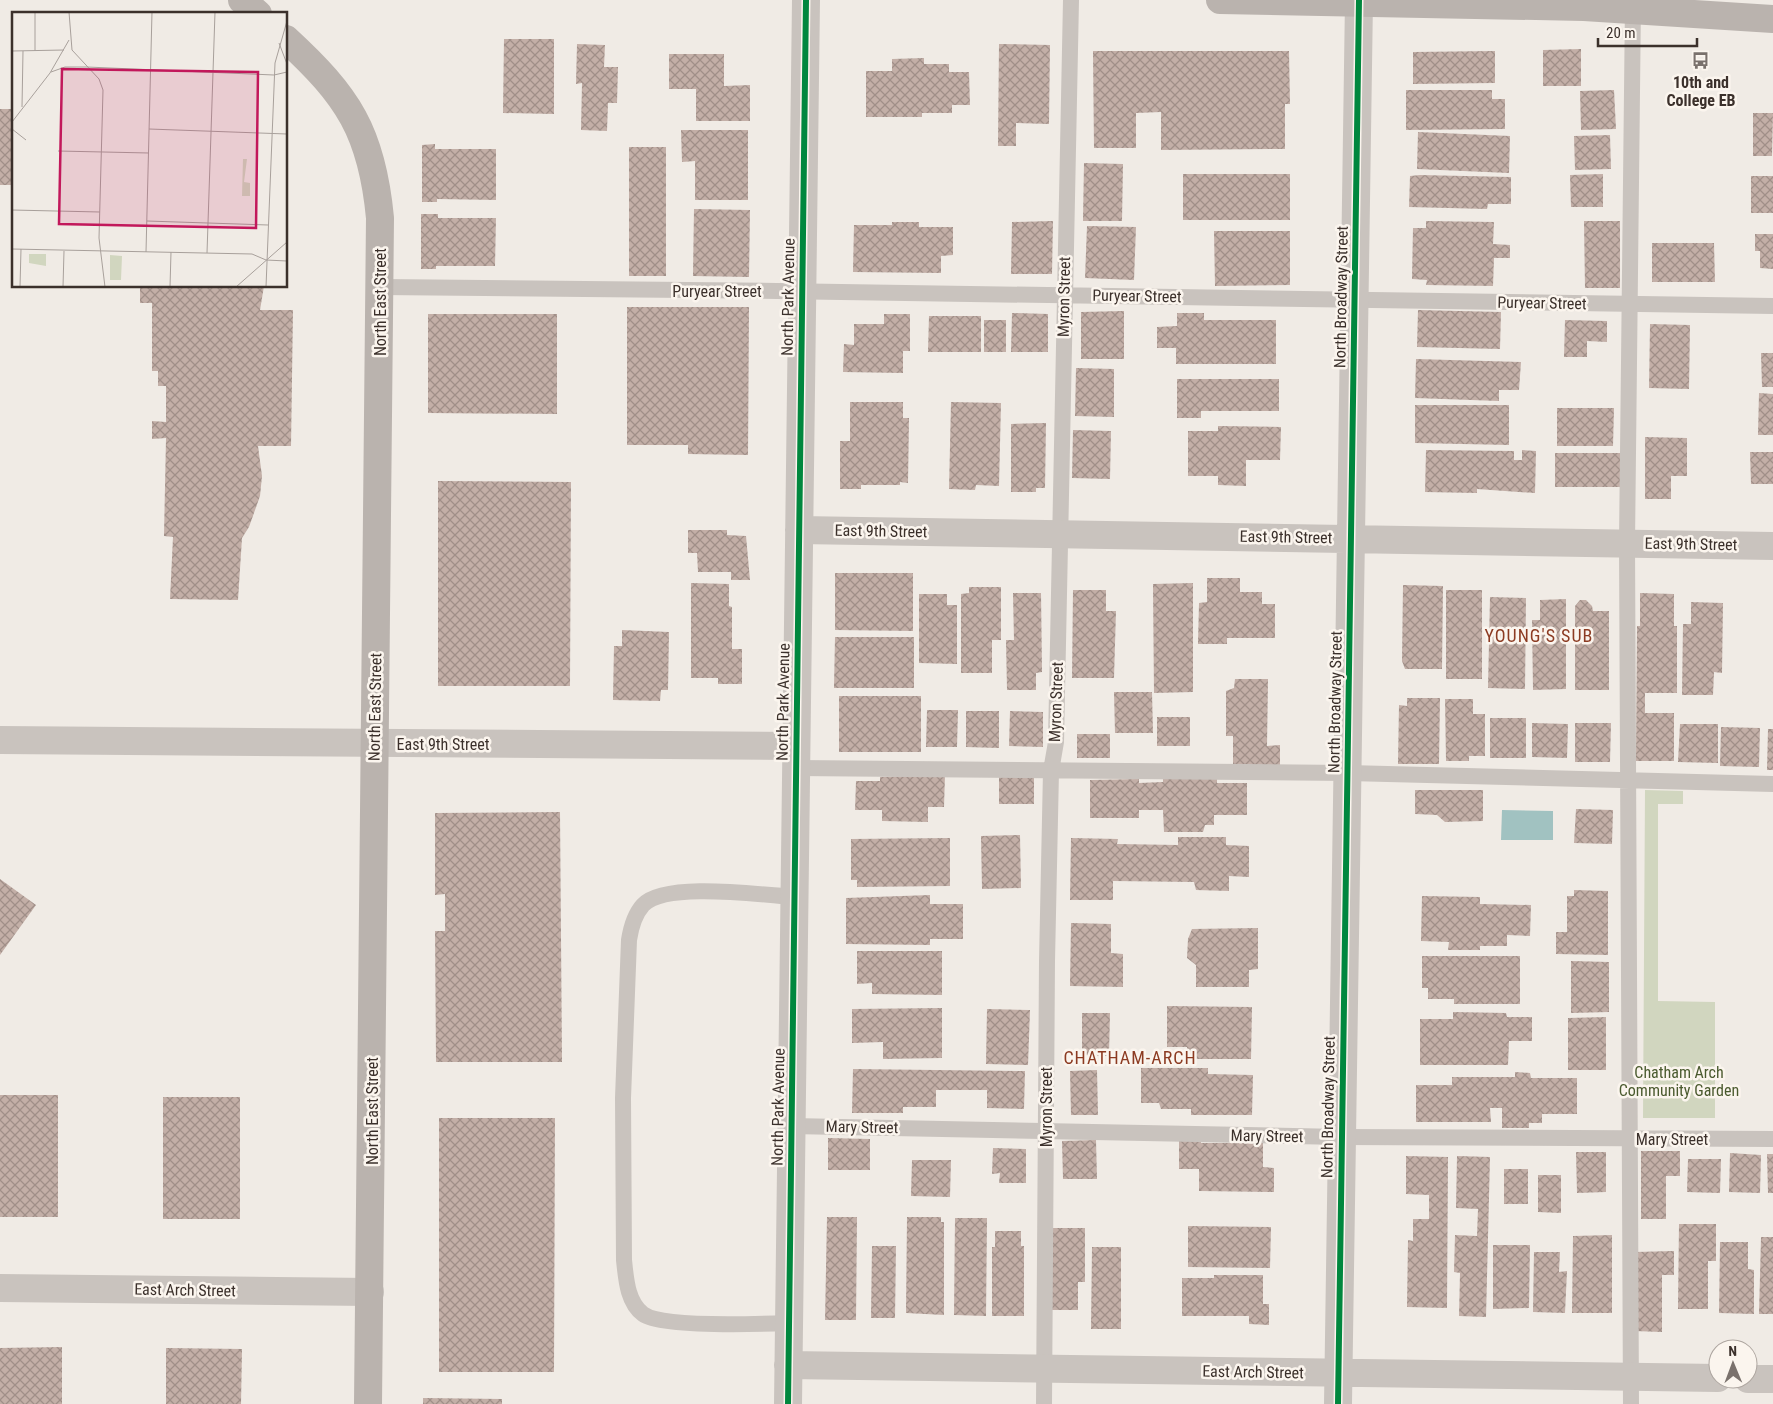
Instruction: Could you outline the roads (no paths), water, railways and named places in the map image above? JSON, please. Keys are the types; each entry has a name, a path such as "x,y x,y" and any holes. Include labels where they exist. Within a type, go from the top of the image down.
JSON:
{"main road":[{"path":"242,0 256,12"},
{"path":"1220,0 1359,1 1584,7 1632,6 1773,19"},
{"name":"North East Street","path":"288,41 319,69 337,90 366,143 377,188 381,288 368,1404"}],"street":[{"name":"North Park Avenue","path":"788,1404 806,0"},
{"name":"North Broadway Street","path":"1338,1404 1359,1"},
{"name":"East 9th Street","path":"799,530 1773,546"},
{"name":"East 9th Street","path":"0,740 375,743 796,757"},
{"name":"East Arch Street","path":"0,1288 370,1292"},
{"name":"East Arch Street","path":"788,1365 1708,1378"},
{"path":"1758,1379 1773,1379"}],"lane":[{"name":"Myron Street","path":"1044,1404 1051,771 1056,742 1063,295 1071,0"},
{"path":"1631,1404 1626,781 1632,6"},
{"name":"Puryear Street","path":"381,288 1063,295 1773,306"},
{"path":"796,757 964,768 1051,771 1348,774 1773,784"},
{"path":"789,1323 681,1322 644,1315 634,1303 627,1284 624,1260 623,1098 629,940 632,922 644,904 662,893 728,892 794,897"},
{"name":"Mary Street","path":"792,1126 1341,1137 1773,1139"}],"water":[{"path":"1502,810 1553,811 1553,840 1501,840"}],"place":[{"name":"10th and College EB","path":"1701,60"}],"district":[{"name":"YOUNG'S SUB","path":"1539,635"},
{"name":"CHATHAM-ARCH","path":"1130,1057"}],"park label":[{"name":"Chatham Arch Community Garden","path":"1679,1081"}]}
